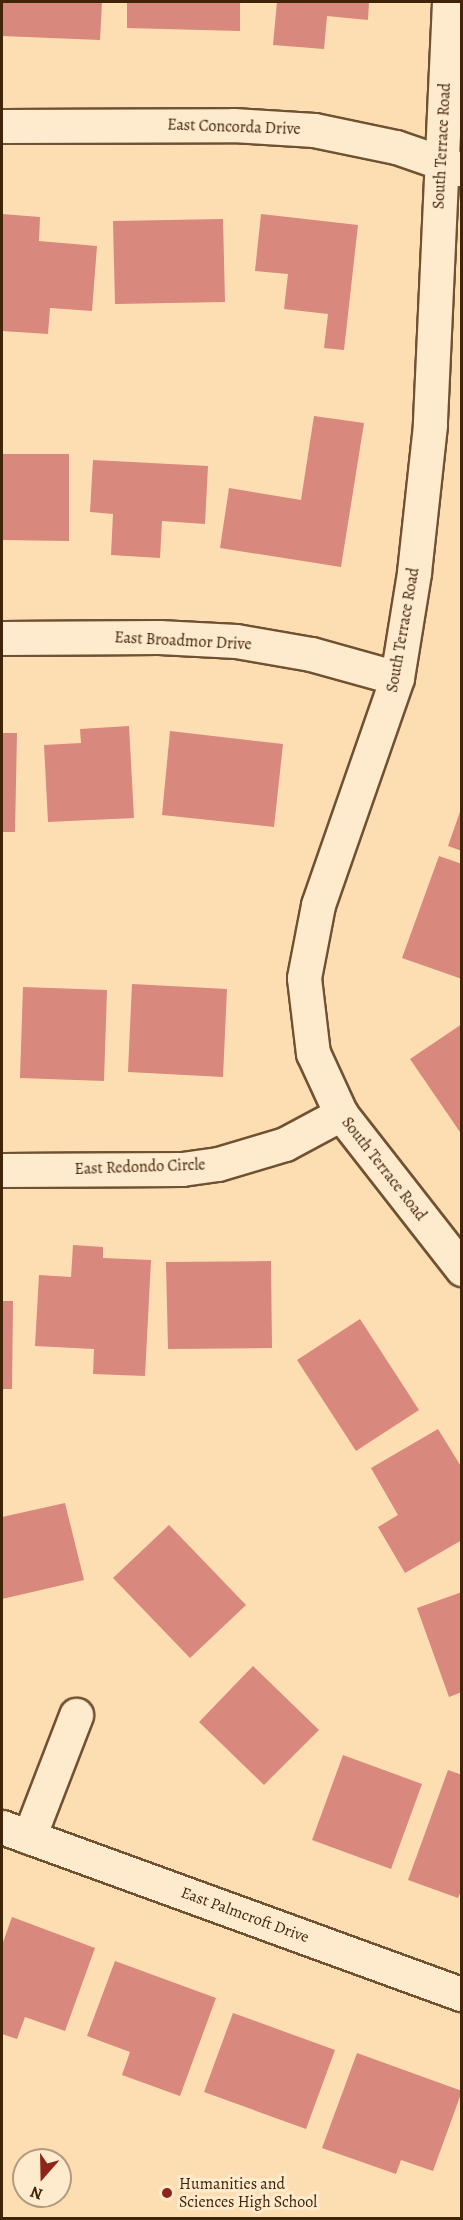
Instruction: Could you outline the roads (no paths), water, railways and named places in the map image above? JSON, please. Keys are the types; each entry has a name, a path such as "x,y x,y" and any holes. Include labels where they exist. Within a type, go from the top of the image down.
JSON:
{"street":[{"name":"South Terrace Road","path":"449,2 451,166 430,425 414,573 397,678 318,905 307,952 308,1027 314,1053 341,1114 462,1269"},
{"name":"East Concorda Drive","path":"2,126 284,127 360,137 451,166"},
{"name":"East Broadmor Drive","path":"2,638 159,637 236,641 311,654 397,678"},
{"name":"East Redondo Circle","path":"2,1170 182,1169 218,1164 285,1144 341,1114"},
{"name":"East Palmcroft Drive","path":"76,1715 15,1832 462,1994"}],"place":[{"name":"Humanities and Sciences High School","path":"167,2193"}]}
